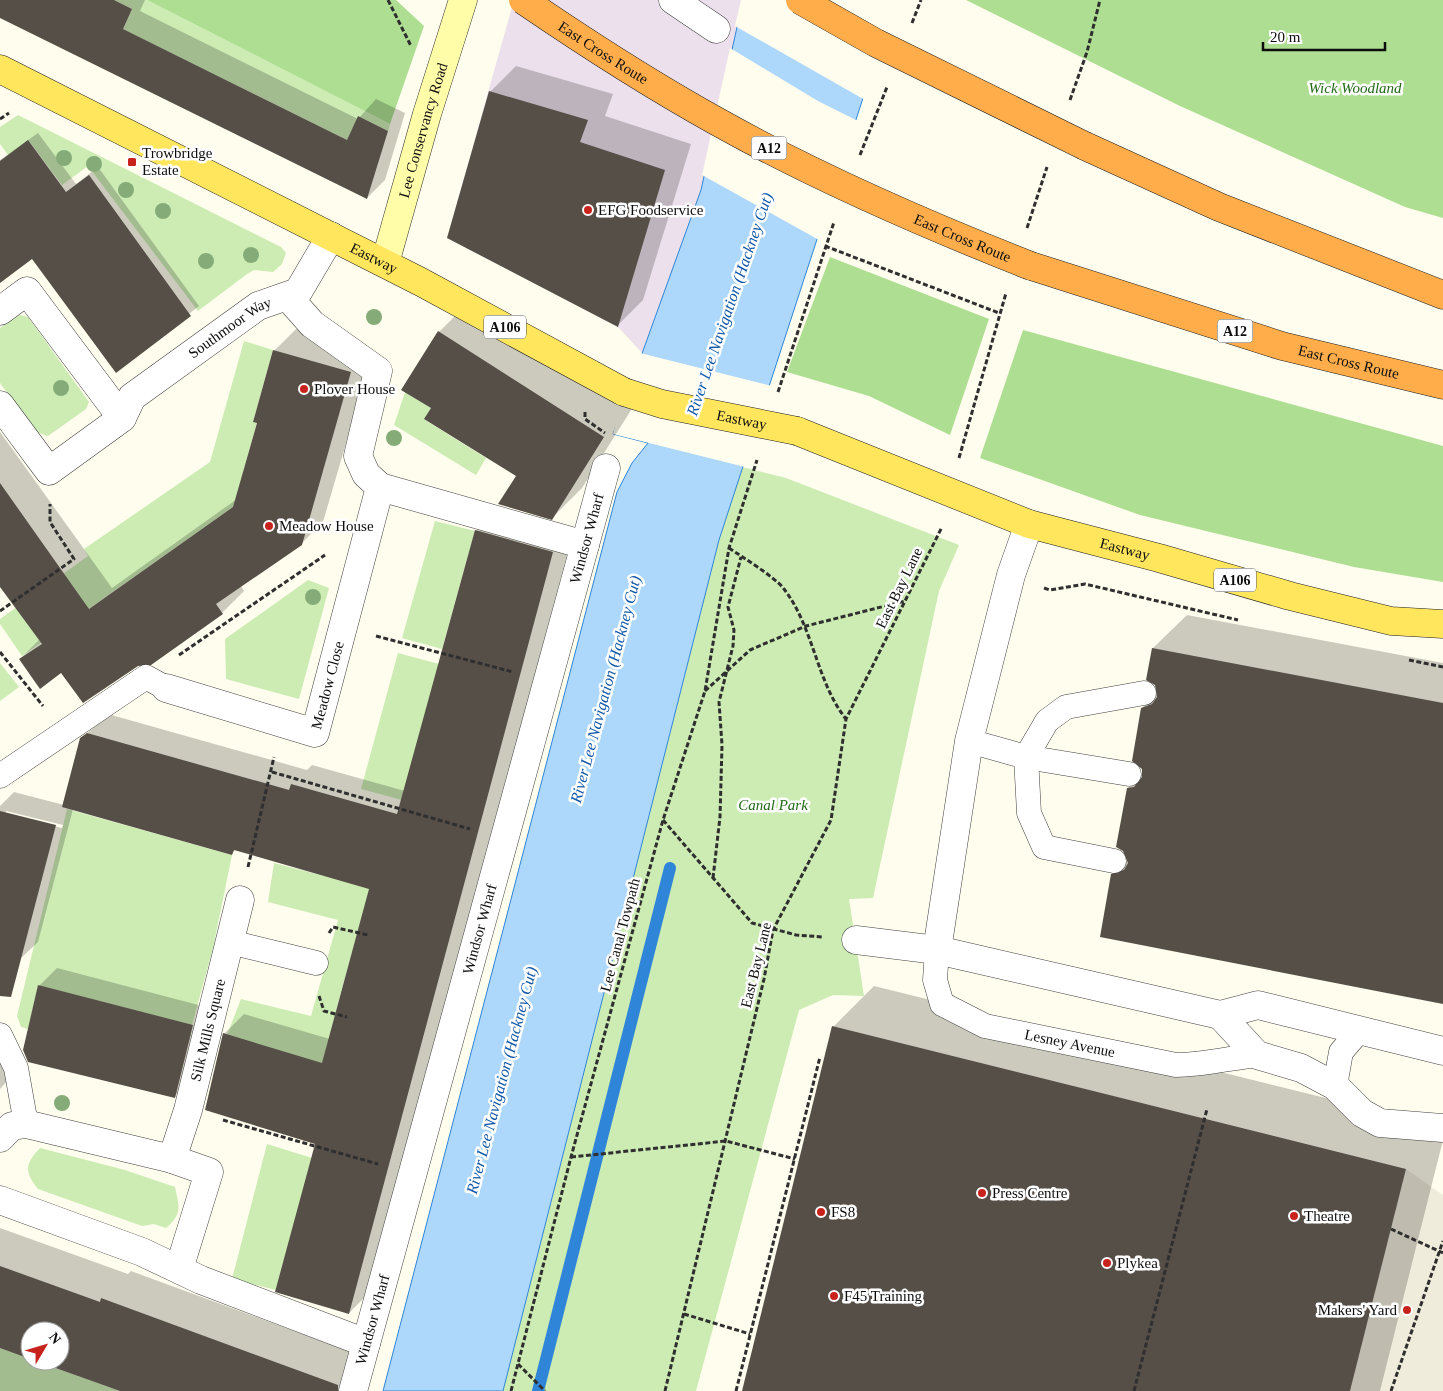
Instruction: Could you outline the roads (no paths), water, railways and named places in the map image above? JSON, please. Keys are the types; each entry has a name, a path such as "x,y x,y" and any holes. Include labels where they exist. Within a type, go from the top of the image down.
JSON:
{"highway":[{"name":"East Cross Route","path":"522,0 579,38 718,122 830,180 947,233 1031,266 1282,346 1443,385"},
{"path":"800,0 876,42 1085,146 1219,208 1443,295"}],"main road":[{"name":"Eastway","path":"0,69 385,263 624,392 662,404 797,431 1029,524 1159,558 1290,596 1392,621 1443,624"}],"street":[{"name":"Lee Conservancy Road","path":"385,263 429,106 463,0"},
{"path":"673,0 716,29"},
{"name":"Southmoor Way","path":"0,405 50,471 122,418 132,397 140,391 258,306 298,292 331,236"},
{"path":"0,311 27,290 122,418"},
{"path":"288,296 312,324 378,371 358,456 366,474 380,487 585,545"},
{"name":"Windsor Wharf","path":"353,1391 606,468"},
{"name":"Meadow Close","path":"156,682 315,733 380,487"},
{"path":"937,950 969,742 1011,576 1029,524"},
{"name":"Silk Mills Square","path":"172,1159 188,1110 240,900"},
{"path":"856,940 937,950 1220,1015 1258,1005 1359,1032 1443,1051"},
{"path":"1220,1015 1257,1055"},
{"name":"Lesney Avenue","path":"1257,1055 1301,1068 1334,1086 1362,1113 1380,1123 1443,1128"},
{"path":"0,1138 12,1126 26,1124 172,1159 209,1172 179,1268"},
{"path":"0,1200 142,1252 201,1280 366,1343"}],"lane":[{"path":"0,776 156,682"},
{"path":"1114,861 1044,847 1029,813 1026,757 1047,721 1066,707 1144,693"},
{"path":"969,742 1026,757 1129,774"},
{"path":"230,942 316,963"},
{"name":"Lesney Avenue","path":"937,950 935,980 942,1004 985,1026 1176,1065 1200,1065 1227,1058 1257,1055"},
{"path":"1334,1086 1341,1052 1359,1032"},
{"path":"0,1035 16,1068 26,1124"}],"water":[{"name":"River Lee Navigation (Hackney Cut)","path":"743,0 895,0 719,540 503,1391 383,1391 617,492 632,463 648,443 613,434 701,190"}],"waterway":[{"path":"538,1391 670,868"}],"place":[{"name":"Trowbridge Estate","path":"132,162"},
{"name":"EFG Foodservice","path":"588,210"},
{"name":"Plover House","path":"304,389"},
{"name":"Meadow House","path":"269,526"},
{"name":"Press Centre","path":"982,1193"},
{"name":"FS8","path":"821,1212"},
{"name":"Theatre","path":"1294,1216"},
{"name":"Plykea","path":"1107,1263"},
{"name":"F45 Training","path":"834,1296"},
{"name":"Makers' Yard","path":"1407,1310"}],"park label":[{"name":"Wick Woodland","path":"1355,88"},
{"name":"Canal Park","path":"773,805"}]}
